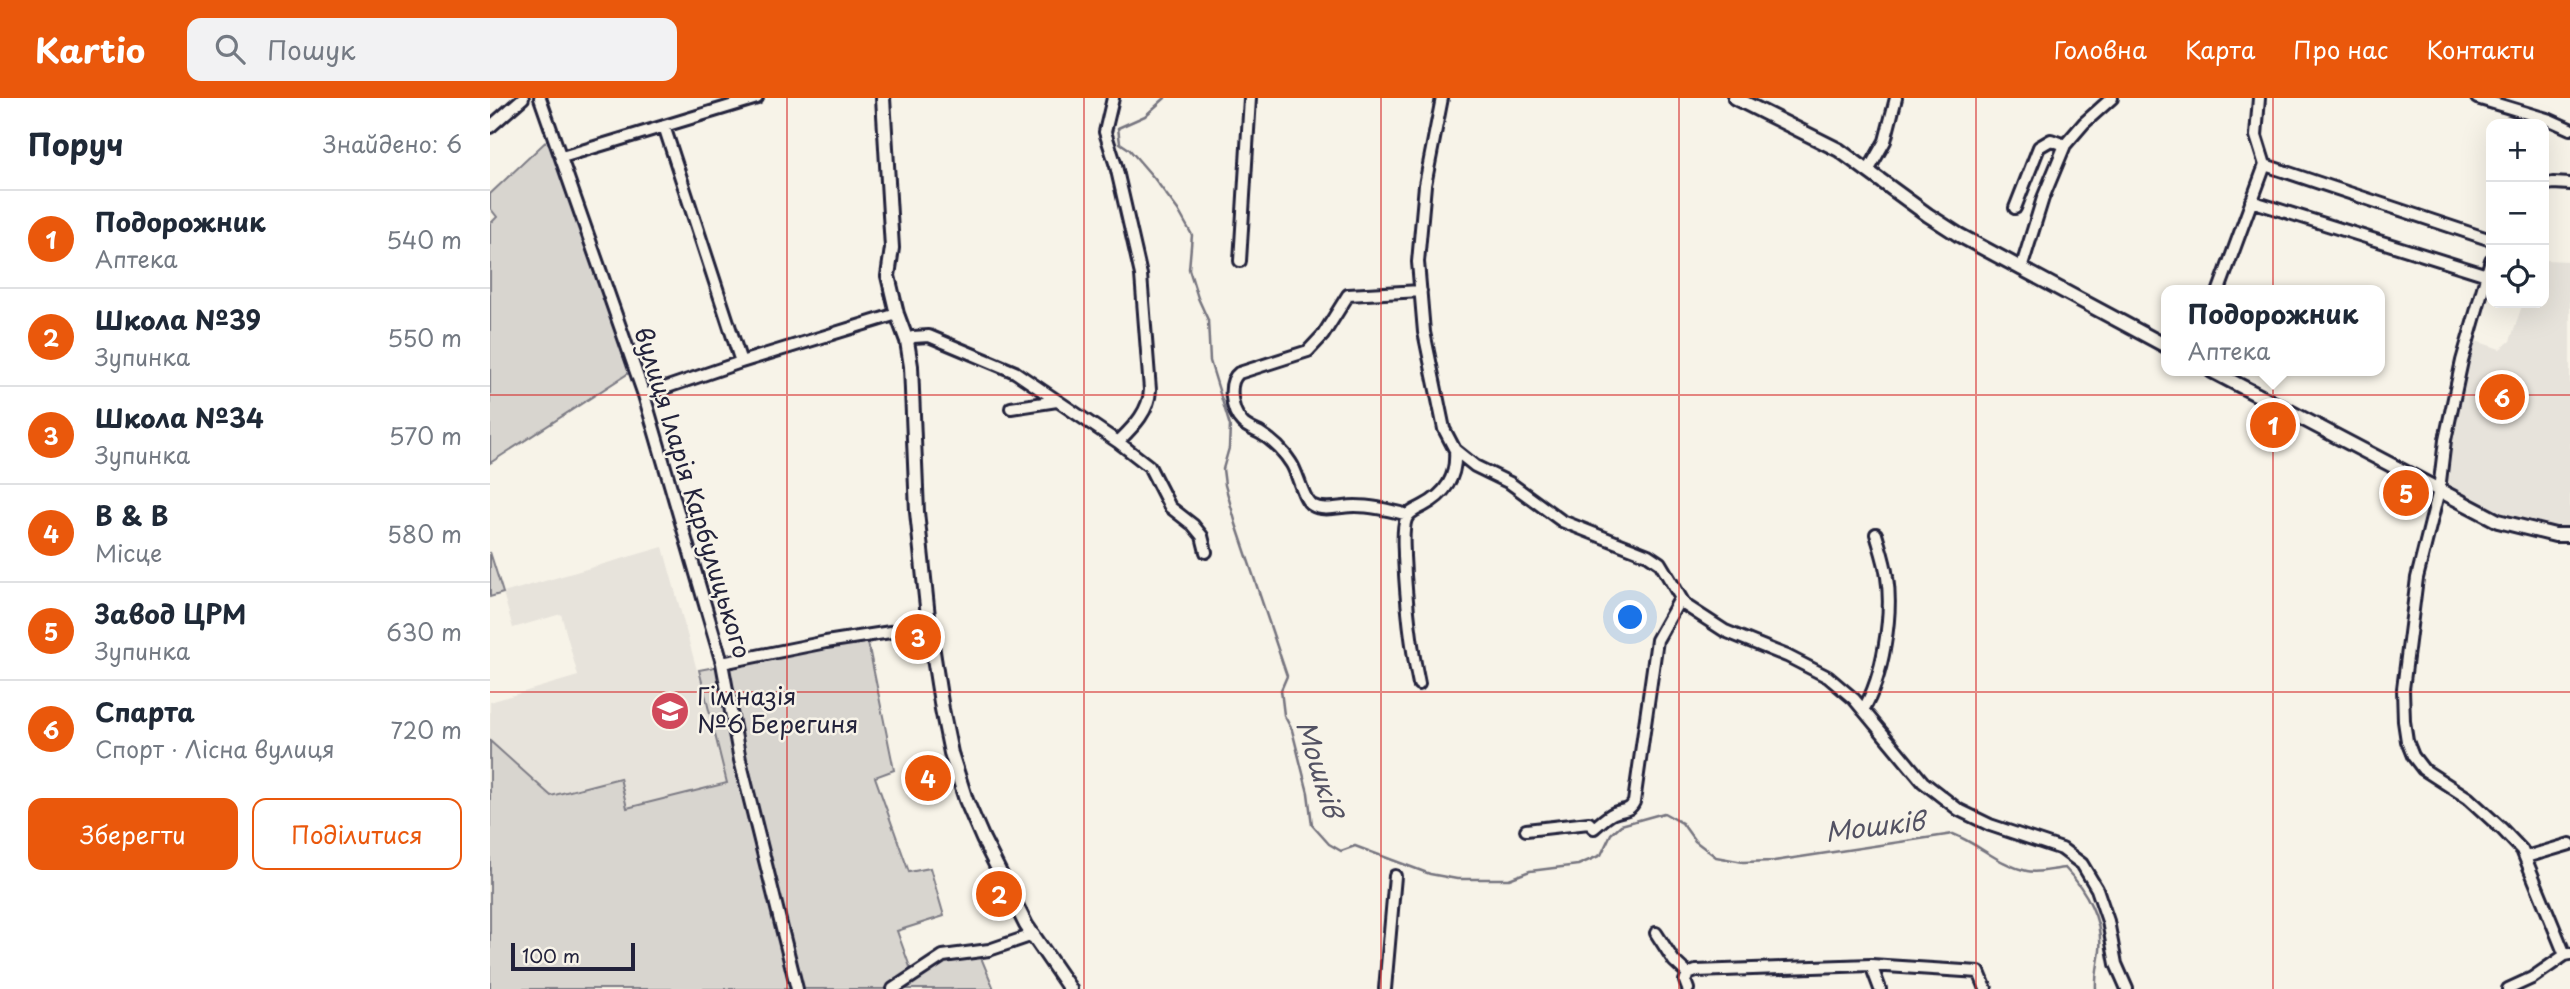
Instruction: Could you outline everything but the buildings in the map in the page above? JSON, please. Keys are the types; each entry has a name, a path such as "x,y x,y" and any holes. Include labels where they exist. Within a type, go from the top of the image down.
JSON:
{"main road":[{"path":"883,98 892,248 888,276 907,341 912,392 916,512 929,626 951,753 966,800 1007,889 1033,935 1070,989"},
{"path":"1735,98 1839,149 1938,221 2021,269 2161,343"},
{"path":"2222,376 2498,521 2555,535 2570,535"}],"street":[{"path":"490,127 523,98"},
{"name":"вулиця Іларія Карбулицького","path":"540,98 644,395 722,663 740,760 797,989"},
{"path":"562,156 757,98"},
{"path":"1113,98 1105,132 1116,166 1142,275 1150,390 1150,400 1138,423 1118,442"},
{"path":"1240,261 1250,98"},
{"path":"1442,98 1426,185 1418,262 1424,332 1444,429 1455,450 1475,466 1510,483 1562,521 1648,555 1660,563 1685,605 1725,631 1787,656 1828,677 1854,699 1923,782 1959,810 1990,824 2062,849 2082,864 2097,889 2108,921 2116,964 2127,989"},
{"path":"1868,171 1885,141 1896,98"},
{"path":"2021,269 2043,198 2066,145 2084,123 2112,98"},
{"path":"2221,285 2265,165 2256,136 2259,98"},
{"path":"2477,98 2550,120 2570,129"},
{"path":"664,126 741,362"},
{"path":"2015,208 2039,147 2052,140 2066,145"},
{"path":"2265,165 2486,238"},
{"path":"2549,184 2570,184"},
{"path":"2251,201 2486,275"},
{"path":"2486,278 2462,361 2445,440 2439,490 2417,578 2403,689 2404,721 2413,756 2423,769 2468,798 2502,828 2525,857 2568,955 2532,978 2508,989"},
{"path":"1408,515 1374,507 1314,507 1309,503 1301,481 1282,450 1241,422 1231,384 1239,373 1308,351 1323,335 1348,295 1420,291"},
{"path":"644,395 897,314"},
{"path":"907,341 913,337 929,336 1015,372 1118,442 1149,466 1170,507 1193,525 1202,536 1206,552"},
{"path":"1012,408 1056,401"},
{"path":"1419,684 1410,643 1404,535 1408,515 1441,493 1451,481 1456,466 1455,450"},
{"path":"1863,710 1873,694 1889,600 1887,576 1876,534"},
{"path":"1526,831 1589,823 1594,828 1613,813 1626,811 1631,807 1646,726 1652,661 1657,640 1680,599"},
{"path":"722,663 826,642 929,626"},
{"path":"2525,857 2570,844"},
{"path":"1385,989 1395,876"},
{"path":"1656,933 1674,961 1688,974"},
{"path":"893,989 943,956 989,950 1033,935"},
{"path":"1871,965 1880,989"},
{"path":"1688,989 1685,981 1688,974 1696,971 1871,965 1979,972 1986,989"}],"shaded area":[{"path":"555,133 638,367 490,463 490,224 497,217 490,208 490,194"},
{"path":"2549,260 2570,261 2570,526 2544,528 2501,513 2441,486 2470,339 2500,349 2510,341 2521,308 2549,308"},
{"path":"663,547 728,783 627,808 620,778 550,796 490,741 490,702 578,676 561,614 513,628 503,593"},
{"path":"490,552 503,593 490,597"},
{"path":"867,638 894,770 875,777 909,872 930,868 944,916 897,931 914,978 949,960 980,955 994,989 490,989 490,741 551,796 620,778 627,808 727,783 699,670"}],"waterway":[{"name":"Мошків","path":"1165,98 1145,116 1118,128 1120,143 1129,149 1154,178 1178,210 1192,235 1189,269 1208,320 1210,361 1230,426 1229,448 1223,469 1225,485 1287,676 1281,690 1284,715 1292,730 1308,793 1312,825 1329,844 1341,851 1355,846 1430,874 1457,879 1509,879 1530,871 1578,865 1601,855 1611,834 1621,825 1664,813 1682,823 1695,841 1716,857 1743,862 1774,861 1953,834 2017,868 2036,872 2065,868 2092,906 2099,928 2100,951 2096,989"}],"place":[{"name":"Спарта","path":"2502,397"},
{"name":"Подорожник","path":"2273,425"},
{"name":"Завод ЦРМ","path":"2406,493"},
{"name":"Школа №34","path":"918,637"},
{"name":"Гімназія №6 Берегиня","path":"670,711"},
{"name":"B & B","path":"928,778"},
{"name":"Школа №39","path":"999,894"}]}
